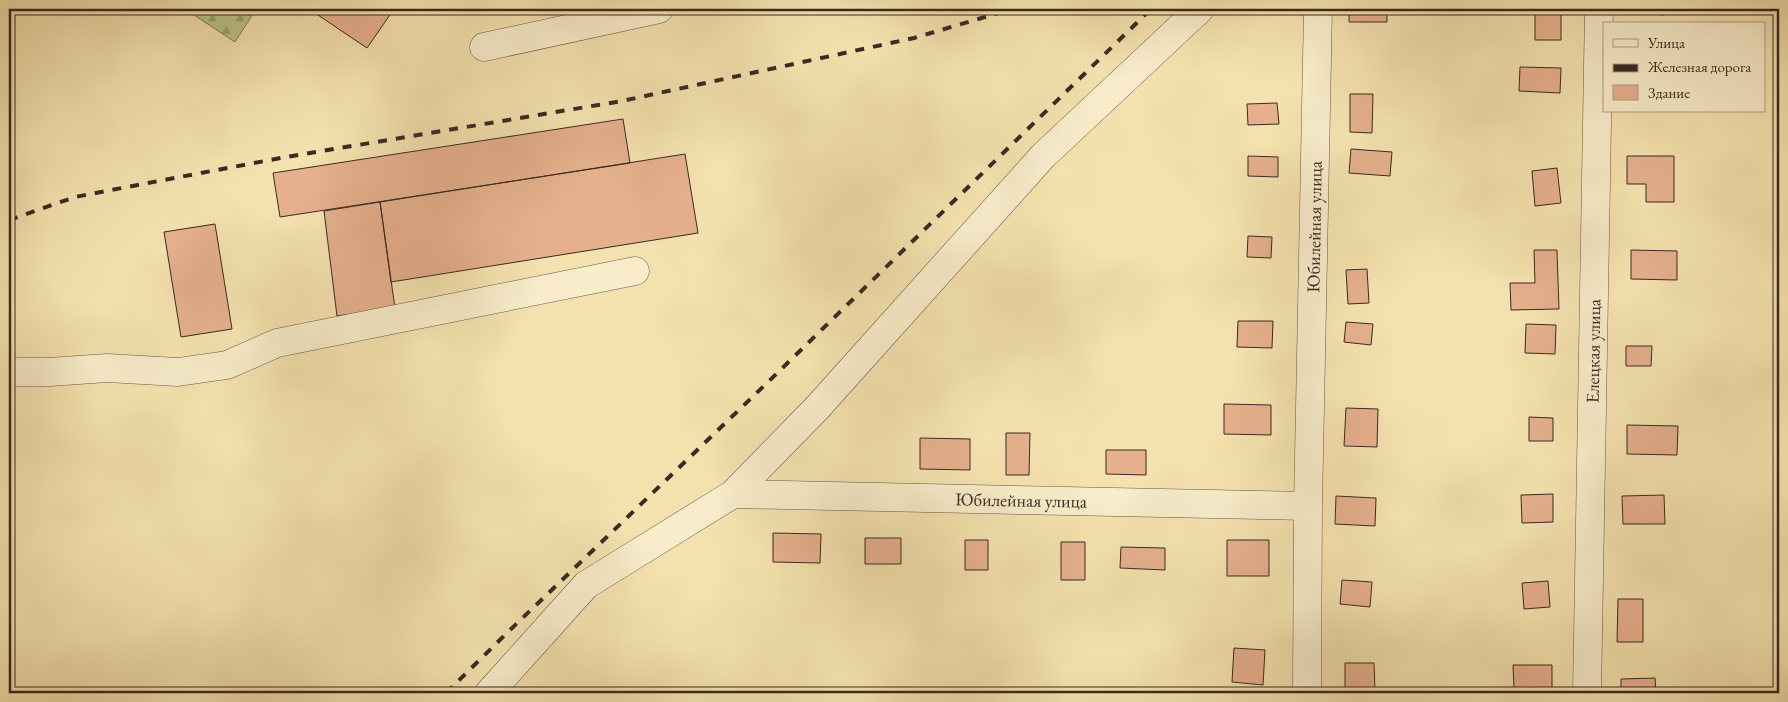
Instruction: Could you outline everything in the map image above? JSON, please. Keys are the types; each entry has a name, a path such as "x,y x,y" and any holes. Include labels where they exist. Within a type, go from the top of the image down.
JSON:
{"street":[{"path":"484,47 658,9"},
{"path":"489,693 586,585 733,494 817,408 1043,156 1200,9"},
{"name":"Юбилейная улица","path":"1307,693 1308,506 1318,9"},
{"name":"Елецкая улица","path":"1587,693 1598,9"},
{"path":"9,372 48,372 107,368 178,372 227,365 277,343 635,271"},
{"name":"Юбилейная улица","path":"733,494 1308,506"}],"green space":[{"path":"185,9 256,9 235,42"}],"building":[{"path":"309,9 394,9 367,48"},
{"path":"1349,9 1387,9 1387,22 1349,22"},
{"path":"1535,9 1561,9 1561,40 1535,40"},
{"path":"1632,9 1664,9 1664,15 1632,12"},
{"path":"1520,67 1561,68 1560,93 1519,91"},
{"path":"1350,94 1373,94 1372,133 1350,132"},
{"path":"1277,103 1279,124 1248,125 1247,104"},
{"path":"623,119 630,163 280,217 273,173"},
{"path":"1351,149 1392,152 1390,176 1349,173"},
{"path":"685,154 698,233 391,282 380,202"},
{"path":"1248,156 1278,157 1278,177 1248,176"},
{"path":"1627,156 1674,156 1674,202 1646,202 1646,184 1627,184"},
{"path":"1557,168 1561,203 1535,206 1532,171"},
{"path":"380,202 395,308 337,316 324,211"},
{"path":"215,224 232,329 181,337 164,232"},
{"path":"1248,236 1272,237 1271,258 1247,257"},
{"path":"1534,250 1557,250 1559,309 1511,310 1510,283 1535,283"},
{"path":"1631,250 1677,251 1677,280 1631,279"},
{"path":"1367,269 1369,303 1348,304 1346,270"},
{"path":"1238,321 1273,321 1272,348 1237,347"},
{"path":"1346,322 1373,324 1371,345 1344,342"},
{"path":"1526,324 1556,325 1555,354 1525,353"},
{"path":"1626,346 1652,346 1651,366 1626,366"},
{"path":"1224,404 1271,405 1271,435 1224,434"},
{"path":"1346,408 1378,409 1377,447 1344,446"},
{"path":"1529,417 1553,418 1553,441 1529,441"},
{"path":"1627,425 1678,426 1677,455 1627,454"},
{"path":"1006,433 1030,433 1029,475 1006,475"},
{"path":"920,438 970,439 970,470 920,469"},
{"path":"1106,450 1146,450 1146,475 1106,474"},
{"path":"1553,494 1553,522 1522,523 1521,495"},
{"path":"1664,495 1665,524 1623,524 1622,496"},
{"path":"1336,496 1376,498 1375,526 1335,524"},
{"path":"773,533 821,534 820,563 773,562"},
{"path":"865,538 901,538 901,564 865,564"},
{"path":"965,540 988,540 988,570 965,570"},
{"path":"1227,540 1269,540 1269,576 1227,576"},
{"path":"1061,542 1085,542 1085,580 1061,580"},
{"path":"1121,547 1165,548 1165,570 1120,568"},
{"path":"1342,580 1372,582 1370,607 1340,604"},
{"path":"1548,581 1550,607 1524,609 1522,583"},
{"path":"1618,599 1643,599 1643,642 1617,642"},
{"path":"1234,648 1265,650 1263,685 1232,682"},
{"path":"1345,663 1374,663 1375,689 1345,690"},
{"path":"1513,665 1552,665 1552,688 1514,688"},
{"path":"1655,678 1656,693 1621,693 1621,679"}],"railway":[{"path":"9,220 75,197 286,157 622,101 914,38 1012,9"},
{"path":"446,693 1151,9"}]}
